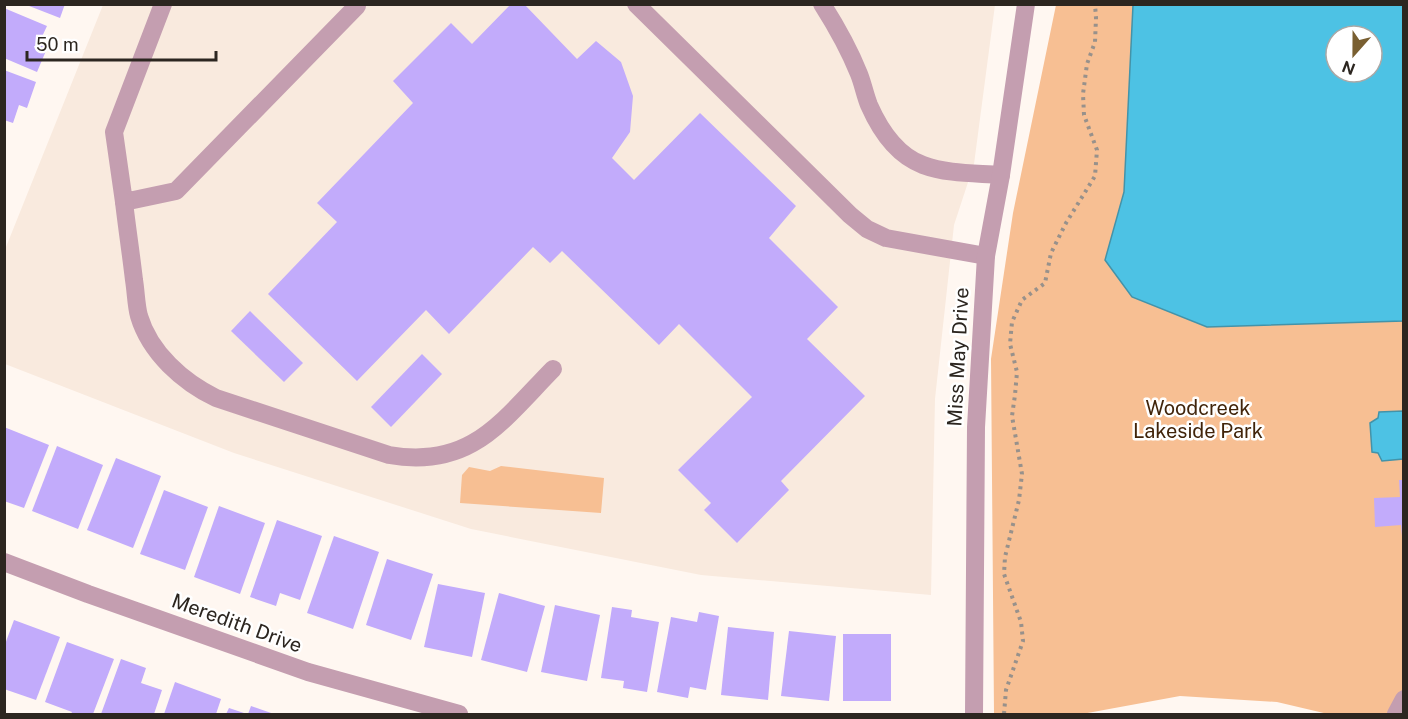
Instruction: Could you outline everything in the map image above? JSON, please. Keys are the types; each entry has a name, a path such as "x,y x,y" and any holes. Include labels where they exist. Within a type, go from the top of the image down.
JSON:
{"street":[{"path":"163,4 114,132 139,316 159,353 173,369 195,387 216,398 389,455 405,458 439,456 474,443 490,432 553,369"},
{"path":"124,202 176,191 357,6 355,4"},
{"path":"636,4 850,215 867,229 886,238 986,256"},
{"path":"822,4 846,46 869,105 884,134 899,151 921,164 942,171 1001,175"},
{"name":"Miss May Drive","path":"974,714 976,427 986,256 1001,175 1026,4"},
{"name":"Meredith Drive","path":"4,562 308,672 459,714"},
{"path":"1396,714 1404,699"}],"path":[{"path":"1004,714 1005,690 1023,641 1021,622 1004,574 1005,557 1019,500 1022,474 1012,416 1017,372 1010,344 1012,322 1022,300 1045,283 1051,253 1066,223 1095,176 1097,150 1084,115 1083,94 1087,64 1095,42 1095,4"}],"shaded area":[{"path":"103,5 995,5 974,164 954,225 935,399 931,595 701,575 471,529 234,453 5,364 4,252"}],"green space":[{"name":"Woodcreek Lakeside Park","path":"1056,5 1403,5 1403,714 1328,714 1277,702 1180,696 1082,714 995,714 991,359 1013,213"},
{"path":"501,466 604,478 601,513 460,503 462,475 469,467 490,471"}],"water":[{"path":"1133,5 1403,5 1403,321 1207,327 1132,297 1105,260 1124,192"},
{"path":"1403,411 1403,459 1382,461 1378,453 1372,452 1370,423 1378,418 1379,412"}],"building":[{"path":"24,4 65,4 60,18"},
{"path":"511,4 524,4 577,59 596,41 621,62 633,96 630,132 612,158 634,180 700,113 796,206 769,238 838,307 807,339 865,396 781,481 789,490 737,543 704,510 711,503 678,470 752,397 679,324 659,345 562,251 550,263 533,247 449,334 426,310 357,381 268,294 337,222 317,203 413,103 393,81 451,23 472,44"},
{"path":"4,8 47,26 39,43 48,46 37,72 4,58"},
{"path":"4,70 36,82 27,108 19,105 13,123 4,120"},
{"path":"250,311 303,363 284,382 231,331"},
{"path":"422,354 442,374 391,427 371,407"},
{"path":"4,427 49,445 24,508 4,501"},
{"path":"57,446 103,465 78,529 32,511"},
{"path":"116,458 161,476 133,548 87,530"},
{"path":"1399,480 1404,480 1404,536 1402,536 1401,525 1375,527 1374,498 1400,497"},
{"path":"164,490 208,507 185,570 140,554"},
{"path":"219,506 265,523 240,594 194,577"},
{"path":"277,520 322,536 300,600 280,593 276,606 250,597"},
{"path":"334,536 379,552 353,629 307,613"},
{"path":"387,559 433,574 411,640 366,625"},
{"path":"438,584 485,593 472,657 424,647"},
{"path":"499,593 545,606 527,672 481,660"},
{"path":"555,605 600,615 587,681 541,672"},
{"path":"612,607 632,610 631,617 659,622 647,692 623,688 624,681 601,678"},
{"path":"699,612 719,616 706,690 690,687 688,698 657,692 671,617 697,622"},
{"path":"14,620 60,637 36,700 4,689 4,647"},
{"path":"728,627 774,632 768,700 721,695"},
{"path":"789,631 836,636 829,701 781,696"},
{"path":"843,634 891,634 891,701 843,701"},
{"path":"67,642 114,659 93,714 71,714 72,712 45,702"},
{"path":"121,659 146,668 141,683 162,690 154,714 101,714"},
{"path":"175,682 221,699 216,714 164,714"},
{"path":"251,706 274,714 248,714"},
{"path":"229,708 247,714 226,714"}]}
